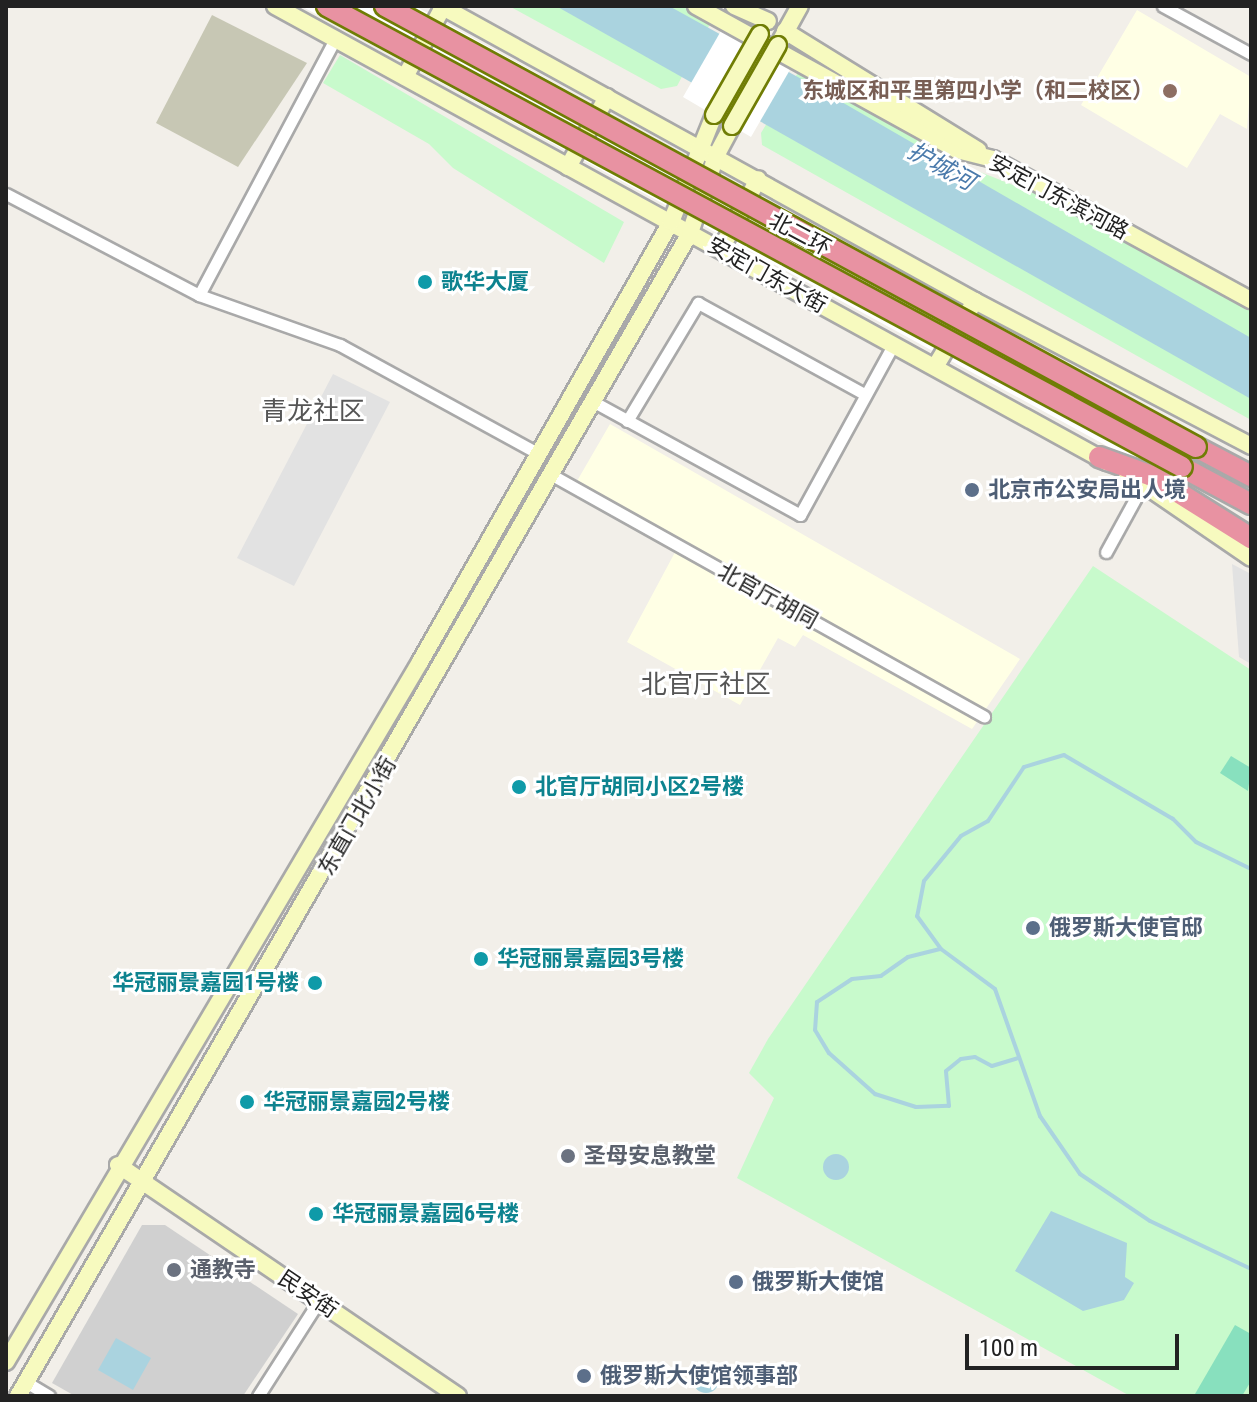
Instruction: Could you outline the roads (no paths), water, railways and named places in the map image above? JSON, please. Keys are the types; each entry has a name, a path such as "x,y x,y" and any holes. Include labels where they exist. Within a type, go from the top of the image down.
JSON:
{"highway":[{"name":"北二环","path":"327,6 1251,504"},
{"name":"北二环","path":"385,6 1251,476"},
{"path":"1099,457 1152,476 1251,538"},
{"path":"1190,471 1251,519"}],"street":[{"name":"安定门东大街","path":"275,6 1099,457 1144,483 1251,558"},
{"path":"405,77 442,6 975,301 1251,446"},
{"name":"安定门东滨河路","path":"696,6 957,150 993,159 1251,300"},
{"path":"734,6 764,28"},
{"name":"东直门北小街","path":"6,1362 118,1165 420,662 671,222 698,147 777,6"},
{"name":"东直门北小街","path":"22,1389 438,674 690,233 716,156 800,6"},
{"path":"1163,6 1251,54"},
{"path":"782,38 993,159"},
{"path":"199,295 335,39"},
{"path":"568,167 607,97"},
{"path":"721,249 758,179"},
{"path":"6,194 199,295 340,345 539,454"},
{"path":"935,367 975,301"},
{"path":"627,421 698,303 864,394"},
{"path":"594,402 800,515 893,345"},
{"name":"北官厅胡同","path":"552,475 984,716"},
{"path":"1106,552 1144,483"},
{"path":"420,662 438,674"},
{"name":"民安街","path":"118,1165 458,1396"},
{"path":"258,1396 318,1302"},
{"path":"22,1389 49,1396"}],"water":[{"name":"护城河","path":"556,6 669,6 814,86 1251,338 1251,399"},
{"path":"836,1154 845,1158 849,1167 845,1176 836,1180 827,1176 823,1167 827,1158"},
{"path":"1051,1211 1127,1243 1125,1277 1134,1283 1124,1300 1083,1311 1015,1271"},
{"path":"116,1338 151,1358 133,1390 98,1370"},
{"path":"706,1367 715,1371 719,1380 715,1389 706,1393 697,1389 693,1380 697,1371"}],"waterway":[{"path":"1251,869 1196,842 1173,819 1064,755 1024,767 988,821 961,836 924,881 917,916 941,949 995,989 1040,1116 1080,1174 1150,1221 1251,1269"},
{"path":"940,949 908,957 881,976 852,979 817,1002 815,1030 829,1053 875,1094 916,1107 949,1106 946,1071 961,1059 975,1057 992,1066 1019,1058"}],"place":[{"name":"东城区和平里第四小学（和二校区）","path":"1170,91"},
{"name":"歌华大厦","path":"425,282"},
{"name":"北京市公安局出人境","path":"972,490"},
{"name":"北官厅胡同小区2号楼","path":"519,787"},
{"name":"俄罗斯大使官邸","path":"1033,928"},
{"name":"华冠丽景嘉园3号楼","path":"481,959"},
{"name":"华冠丽景嘉园1号楼","path":"315,983"},
{"name":"华冠丽景嘉园2号楼","path":"247,1102"},
{"name":"圣母安息教堂","path":"568,1156"},
{"name":"华冠丽景嘉园6号楼","path":"316,1214"},
{"name":"通教寺","path":"174,1270"},
{"name":"俄罗斯大使馆","path":"736,1282"},
{"name":"俄罗斯大使馆领事部","path":"584,1376"}],"district":[{"name":"青龙社区","path":"313,412"},
{"name":"北官厅社区","path":"706,685"}]}
